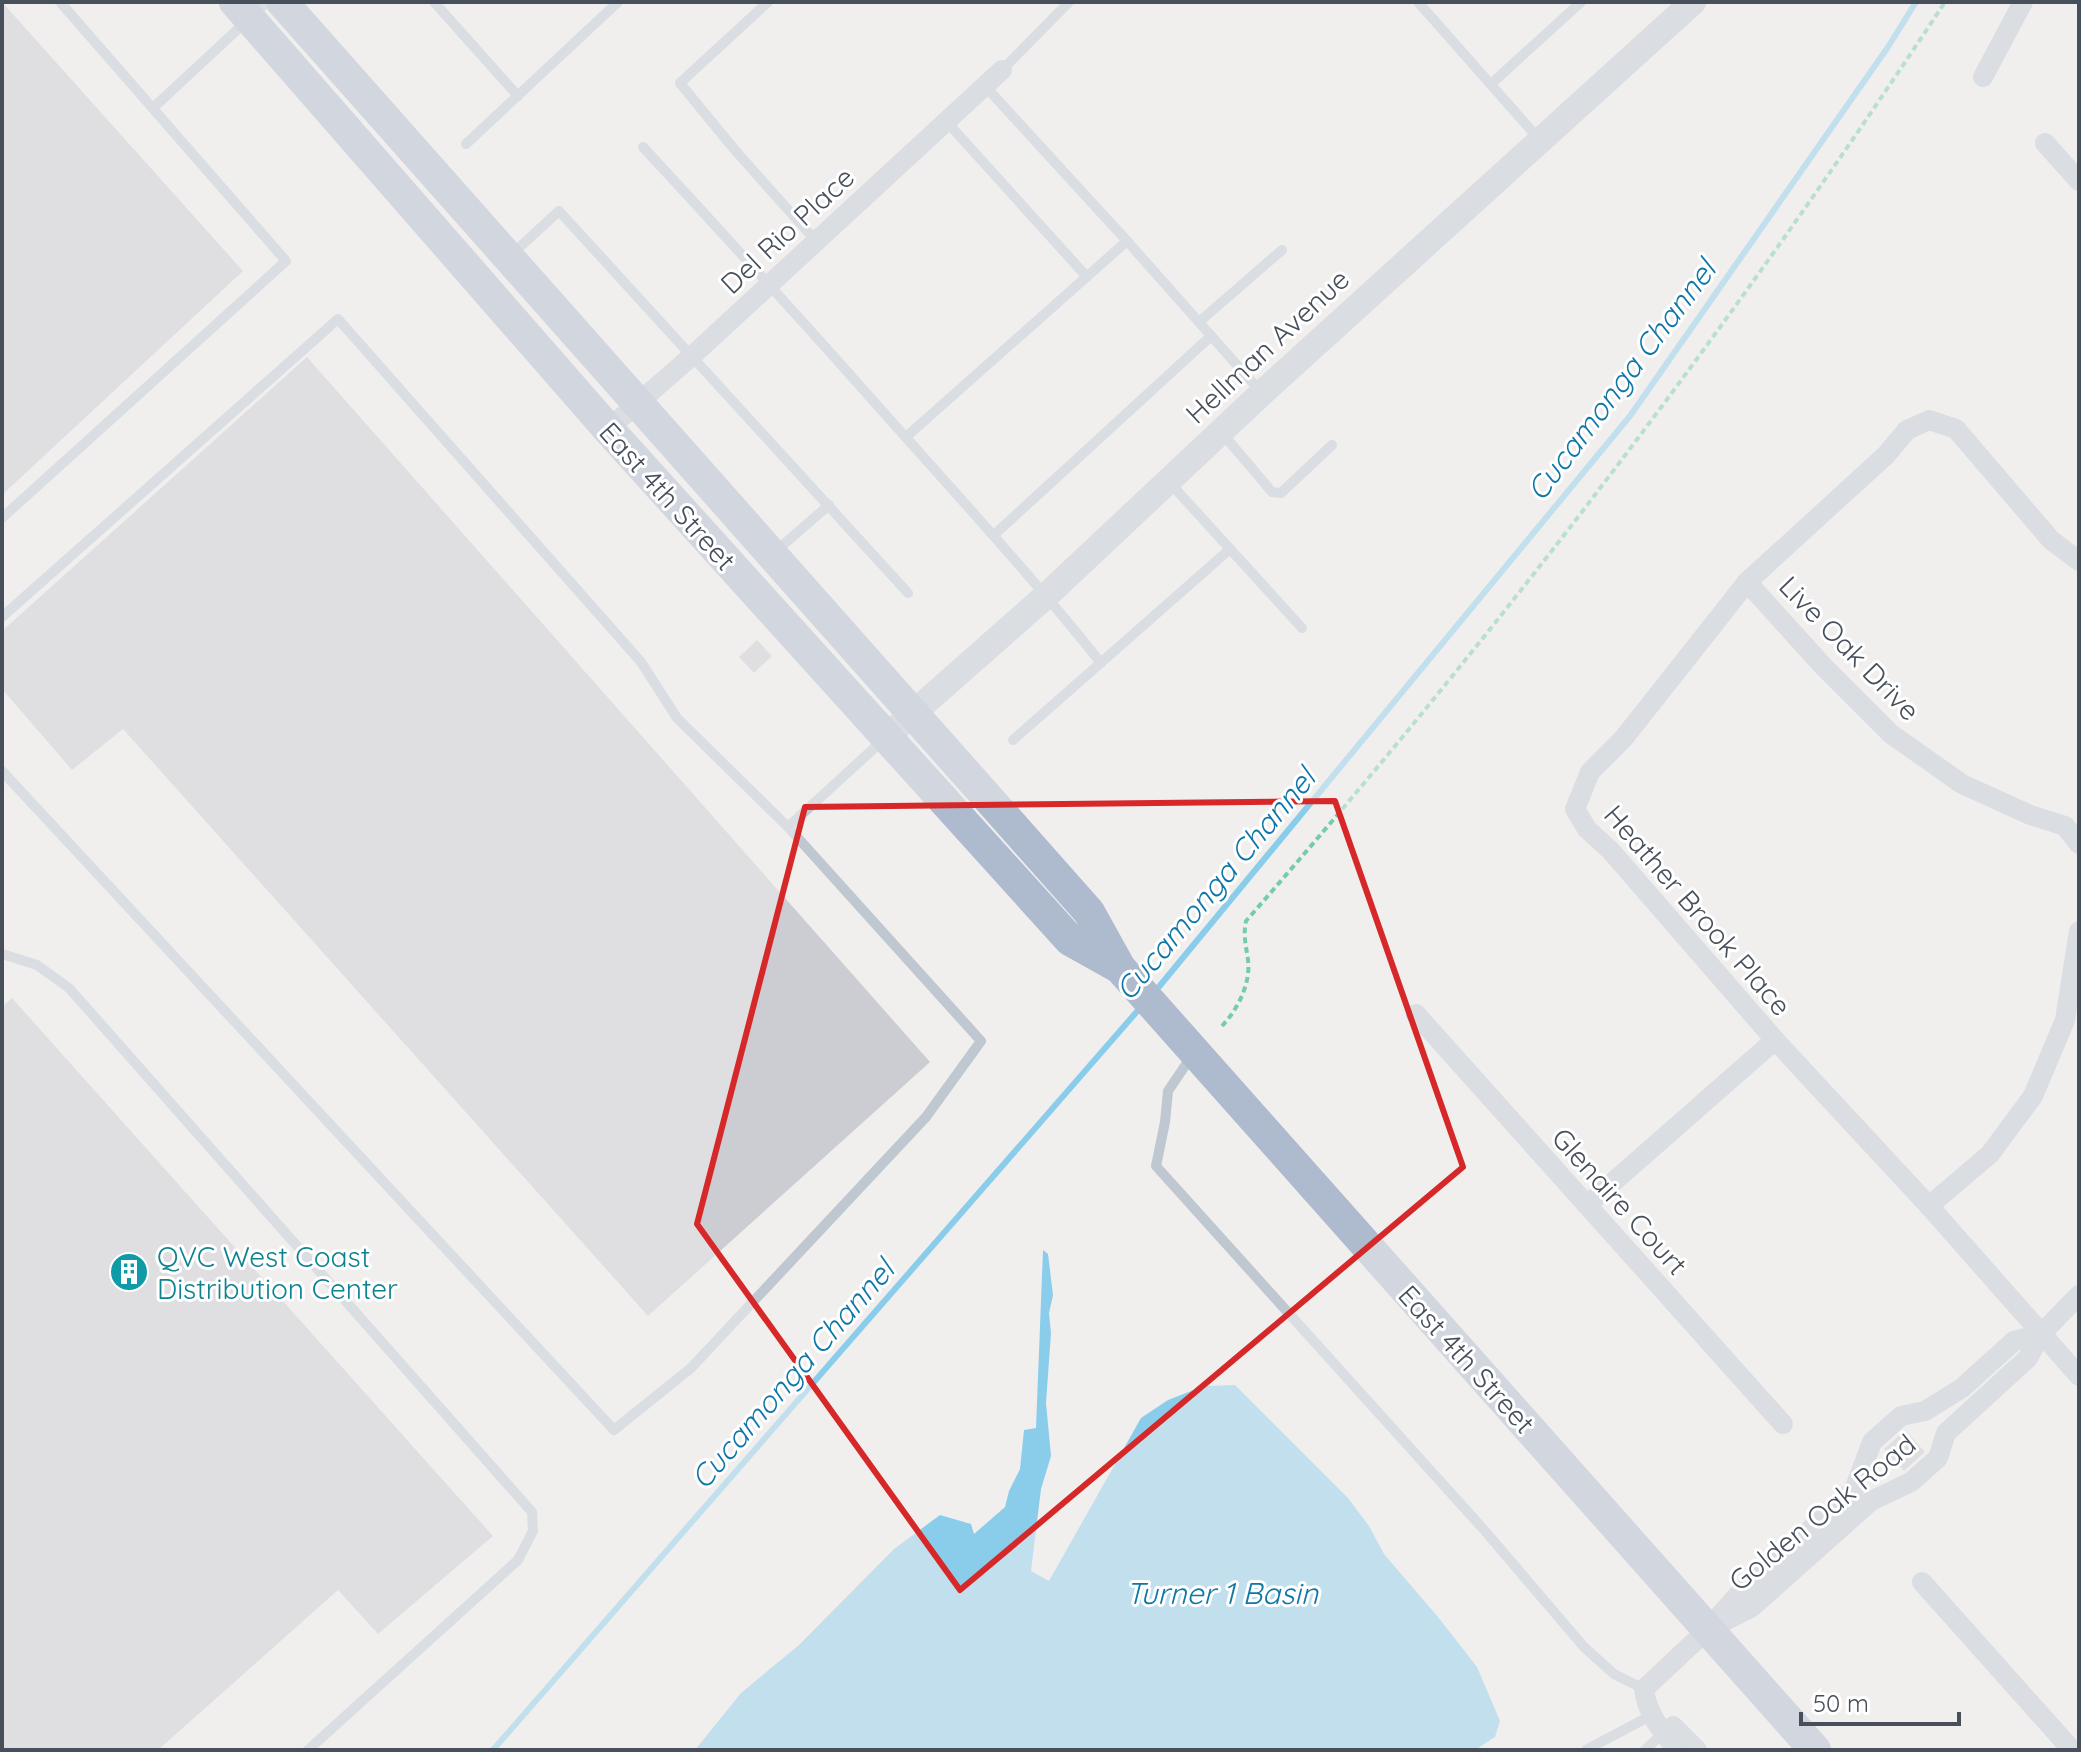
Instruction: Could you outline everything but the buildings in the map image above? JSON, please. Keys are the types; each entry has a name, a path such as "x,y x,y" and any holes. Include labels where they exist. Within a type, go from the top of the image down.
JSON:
{"main road":[{"name":"East 4th Street","path":"282,2 1089,912 1120,968 1815,1750"},
{"name":"East 4th Street","path":"251,7 608,429 885,738 1070,940 1120,968"}],"street":[{"name":"Hellman Avenue","path":"885,738 1047,595 1262,393 1693,2"},
{"path":"1983,77 2023,2"},
{"name":"Del Rio Place","path":"608,429 693,355 1002,70"},
{"path":"2045,143 2079,181"},
{"name":"Heather Brook Place","path":"2079,561 2051,540 1956,429 1929,420 1907,430 1886,455 1747,582 1623,739 1590,772 1575,809 1587,829 1611,851 1775,1040 1929,1206 2079,1376"},
{"name":"Live Oak Drive","path":"1747,582 1823,666 1891,734 1962,784 2030,815 2065,826 2079,844"},
{"path":"1929,1206 1990,1154 2033,1096 2065,1020 2079,931"},
{"name":"Glenaire Court","path":"1416,1014 1783,1424"},
{"path":"1587,1205 1775,1040"},
{"name":"Golden Oak Road","path":"1707,1630 1752,1607 1871,1501 1911,1482 1938,1458 1946,1433 2028,1358 2041,1334 2079,1295"},
{"name":"Golden Oak Road","path":"1707,1630 1738,1595 1854,1490 1872,1442 1901,1416 1925,1411 1962,1388 2014,1341 2041,1334"},
{"path":"1922,1582 2072,1750"},
{"path":"1678,1750 1652,1715 1644,1689 1707,1630"},
{"path":"1652,1715 1673,1726 1697,1750"}],"lane":[{"path":"2,518 286,261 60,2"},
{"path":"434,2 518,96"},
{"path":"466,144 618,2"},
{"path":"768,2 680,83 816,241"},
{"path":"1002,70 1069,2"},
{"path":"1418,2 1540,140"},
{"path":"1491,84 1581,2"},
{"path":"153,108 251,7"},
{"path":"985,86 1262,393"},
{"path":"946,121 1087,277"},
{"path":"643,147 994,535 1101,663"},
{"path":"509,256 559,211 908,593"},
{"path":"906,437 1127,241"},
{"path":"1199,322 1282,250"},
{"path":"2,617 338,319 641,662 677,718 788,827 981,1041 926,1117 691,1368 614,1430 2,771"},
{"path":"994,535 1211,336"},
{"path":"1220,432 1272,492 1281,493 1332,445"},
{"path":"1169,481 1302,628"},
{"path":"773,555 829,505"},
{"path":"1013,740 1230,549"},
{"path":"788,827 885,738"},
{"path":"2,954 37,965 69,988 532,1512 533,1531 518,1560 308,1750"},
{"path":"1194,1052 1168,1091 1156,1166 1475,1519 1584,1647 1614,1674 1644,1689"},
{"path":"1586,1750 1652,1715"},
{"path":"1645,1750 1663,1733"}],"path":[{"path":"1222,1026 1232,1015 1246,986 1248,963 1243,939 1246,921 1441,691 1607,481 1813,198 1945,2"}],"highlighted area":[{"path":"1335,801 1463,1167 960,1590 697,1224 805,807"}],"water":[{"name":"Turner 1 Basin","path":"1043,1250 1048,1254 1053,1295 1049,1313 1051,1333 1046,1403 1051,1456 1041,1489 1031,1571 1049,1581 1141,1418 1168,1400 1204,1386 1235,1385 1348,1498 1369,1526 1384,1554 1477,1667 1500,1721 1495,1737 1475,1750 695,1750 741,1693 799,1645 894,1549 940,1515 971,1524 974,1534 1005,1507 1020,1469 1024,1430 1036,1428"}],"waterway":[{"name":"Cucamonga Channel","path":"1153,994 1630,416 1888,47 1916,2"},
{"name":"Cucamonga Channel","path":"493,1750 1140,1008"}],"place":[{"name":"QVC West Coast Distribution Center","path":"129,1272"}]}
